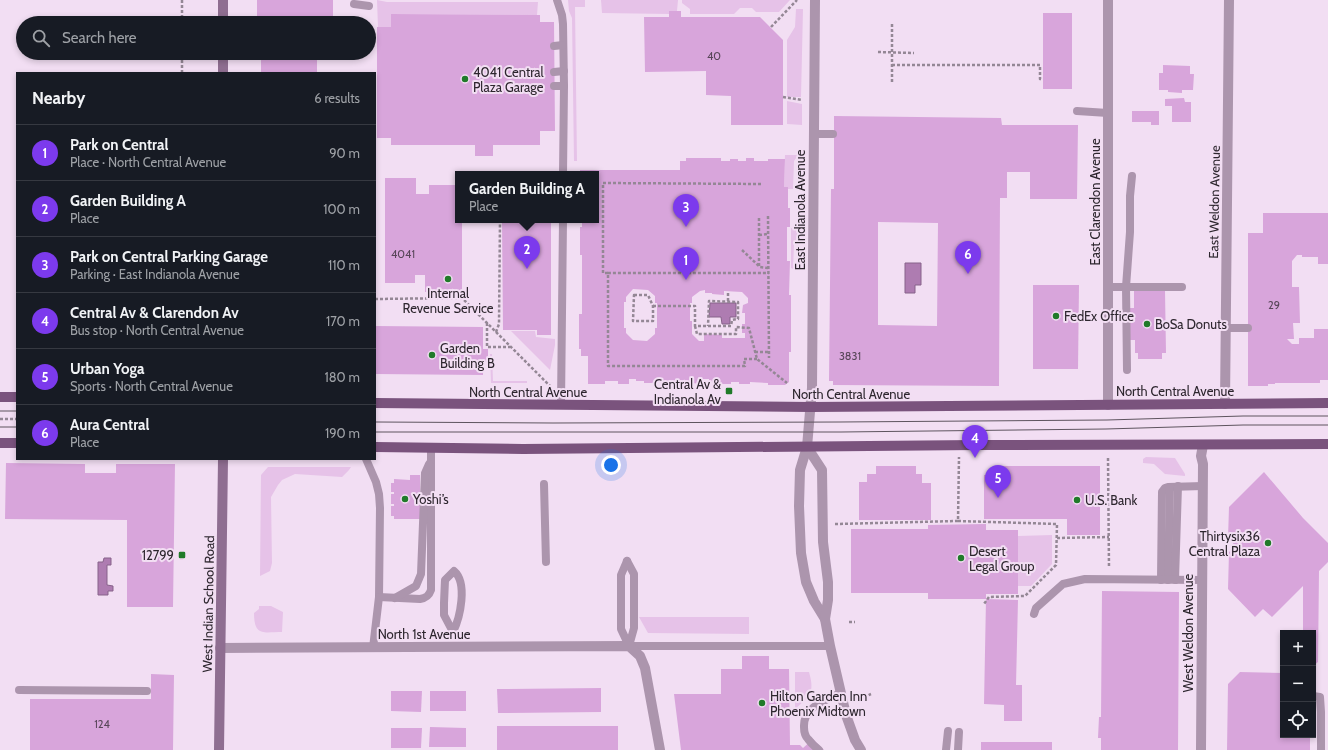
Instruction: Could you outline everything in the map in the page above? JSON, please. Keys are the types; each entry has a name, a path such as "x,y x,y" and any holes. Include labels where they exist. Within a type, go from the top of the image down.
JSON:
{"main road":[{"path":"223,0 223,16"},
{"path":"222,72 223,60"},
{"path":"0,397 16,397"},
{"name":"North Central Avenue","path":"376,404 810,407 1328,402"},
{"path":"0,443 16,443"},
{"path":"376,447 523,449 1328,444"},
{"name":"West Indian School Road","path":"219,750 223,460"}],"street":[{"name":"East Indianola Avenue","path":"815,0 812,388 807,447 800,470 799,506 801,553 806,582 814,601 825,619"},
{"name":"East Clarendon Avenue","path":"1108,0 1108,404"},
{"name":"East Weldon Avenue","path":"1225,404 1229,0"},
{"name":"West Weldon Avenue","path":"1201,750 1203,464 1201,456 1203,444"},
{"path":"807,447 822,470 823,542 828,582 828,600 825,619 840,693 846,715 860,750"},
{"path":"629,646 640,656 645,668 660,750"},
{"name":"North 1st Avenue","path":"220,648 629,646"}],"lane":[{"path":"557,0 562,15 564,45 563,171"},
{"path":"354,4 369,6"},
{"path":"554,46 564,45"},
{"path":"554,72 564,71"},
{"path":"554,86 564,86"},
{"path":"1077,111 1108,112"},
{"path":"814,134 833,134"},
{"path":"1127,370 1126,287 1132,176"},
{"path":"561,405 563,223"},
{"path":"1108,287 1182,287"},
{"path":"1226,328 1248,328"},
{"path":"379,597 420,599 426,598 429,594 431,448"},
{"path":"366,460 376,482 380,508 379,597 373,648"},
{"path":"394,598 416,586 421,574 425,473 427,466 431,461"},
{"path":"544,484 546,562"},
{"path":"1168,580 1162,492 1165,488 1203,486"},
{"path":"1168,580 1174,487"},
{"path":"627,561 634,574 634,628 629,646 621,629 621,575 627,561"},
{"path":"454,571 458,575 461,603 459,618 453,632 444,615 444,603 445,580 454,571"},
{"path":"1034,614 1036,608 1063,584 1074,581 1202,580"},
{"path":"629,646 830,646"},
{"path":"19,690 147,691"},
{"path":"819,750 806,737 804,725 805,717 815,706 840,693"},
{"path":"1316,696 1320,697 1321,750"},
{"path":"946,750 948,731"},
{"path":"958,750 959,732"}],"path":[{"path":"182,0 182,16"},
{"path":"770,27 797,0"},
{"path":"892,22 892,82"},
{"path":"878,52 914,53"},
{"path":"182,60 182,72"},
{"path":"892,65 1040,65 1040,79 1043,79"},
{"path":"783,97 803,101"},
{"path":"763,184 603,183 603,273 767,269"},
{"path":"759,216 759,266"},
{"path":"768,216 767,269 769,358"},
{"path":"496,332 499,324 500,223"},
{"path":"759,235 768,234"},
{"path":"742,250 759,266 767,269"},
{"path":"608,273 608,366 745,366 744,360 757,360 787,383"},
{"path":"728,291 728,302"},
{"path":"634,295 648,295 653,306 653,321 633,320 634,295"},
{"path":"376,299 462,298 551,387"},
{"path":"696,326 708,326 731,326 732,320 738,319 738,302 708,302 708,326"},
{"path":"653,306 695,306 697,334 736,334 736,327 748,328 757,360"},
{"path":"487,323 487,346 511,347"},
{"path":"755,352 769,352"},
{"path":"0,419 16,419"},
{"path":"958,521 959,457"},
{"path":"1108,458 1109,568"},
{"path":"836,524 958,521 1057,524 1056,565 1025,596 989,597 984,604"},
{"path":"1057,538 1109,537"},
{"path":"848,622 855,622"},
{"path":"864,697 871,694"}],"shaded area":[{"path":"377,0 387,2 538,2 537,15 391,14 391,27 378,27"},
{"path":"568,0 585,0 585,7 575,7 577,161 574,161 572,18 569,11"},
{"path":"601,0 678,0 677,11 669,14 602,13"},
{"path":"682,0 790,0 779,12 756,12 752,8 740,8 734,14 690,14 690,9 682,3"},
{"path":"796,9 803,9 801,97 787,97 787,40 795,27"},
{"path":"787,101 802,104 802,125 787,124"},
{"path":"785,155 798,155 794,161 793,189 784,187"},
{"path":"791,228 798,229 794,245 793,269 791,268"},
{"path":"905,263 921,263 921,285 915,285 915,293 905,293"},
{"path":"710,303 736,303 736,317 730,317 730,324 722,324 721,317 709,317"},
{"path":"511,331 535,331 536,337 555,339 550,370"},
{"path":"490,354 492,354 493,381 527,381 527,383 491,383"},
{"path":"1146,457 1175,458 1185,476 1165,474 1154,464 1143,463 1143,459"},
{"path":"268,467 351,467 342,477 295,474 282,480 271,497 272,563 270,571 260,576 261,475"},
{"path":"1052,535 1052,564 1031,586 1018,586 1018,536"},
{"path":"104,558 111,558 111,565 107,565 107,585 113,586 113,591 108,591 108,595 98,595 98,562 103,562"},
{"path":"259,606 271,606 283,612 282,632 261,632 258,630 254,621 254,613 259,609"},
{"path":"639,617 749,617 749,634 648,633"},
{"path":"795,672 809,672 811,679 811,690 808,697 795,709"}],"building":[{"path":"257,0 333,0 333,16 257,16"},
{"path":"669,11 681,11 681,17 760,17 783,40 783,125 731,125 731,96 706,95 706,71 645,72 644,17 669,17"},
{"path":"1043,13 1072,13 1072,89 1043,89"},
{"name":"4041 Central Plaza Garage","path":"391,14 540,15 540,22 554,22 555,131 540,131 540,145 493,145 493,156 475,156 475,145 391,145 391,138 377,138 377,27 391,27"},
{"path":"261,60 317,60 317,72 261,72"},
{"path":"1163,65 1190,66 1190,74 1194,74 1193,90 1182,90 1182,93 1159,90 1159,73 1163,73"},
{"path":"1184,98 1185,102 1191,102 1191,122 1172,122 1172,106 1165,106 1165,99"},
{"path":"1132,111 1159,111 1159,125 1151,125 1151,122 1132,122"},
{"path":"834,116 1001,118 1002,125 1078,125 1077,199 1030,199 1030,172 1007,172 1007,198 1000,198 999,386 833,385 833,381 829,381 831,189 834,189","holes":["878,222 938,223 937,326 878,325"]},
{"path":"686,158 721,158 721,161 738,159 738,161 746,161 746,158 754,158 754,161 785,159 784,187 788,187 788,208 790,208 790,227 787,227 787,261 790,261 789,295 791,295 791,352 789,352 789,382 785,385 768,385 768,383 750,382 750,384 731,382 731,384 717,384 717,382 709,382 709,379 703,379 703,384 691,382 665,383 658,381 658,383 644,383 644,381 629,379 629,384 618,384 618,381 605,381 605,384 588,384 588,356 581,356 581,349 579,349 579,314 582,314 582,255 580,255 580,227 582,227 582,223 599,223 599,171 580,170 680,170 680,161 686,161","holes":["633,289 648,290 655,296 655,303 657,303 657,328 655,328 655,334 647,341 633,340 626,333 626,328 624,328 624,302 626,302 626,297","705,290 705,293 724,295 724,291 742,292 748,298 748,303 743,305 742,313 745,313 745,324 742,324 742,333 745,333 745,338 722,338 722,335 704,334 704,341 699,341 692,334 690,303 692,303 692,297 700,291"]},
{"path":"385,178 416,178 416,194 429,194 429,185 455,185 455,223 462,223 462,292 425,292 425,275 415,275 415,283 385,283"},
{"path":"1263,213 1328,213 1328,264 1318,264 1318,257 1302,257 1302,255 1297,255 1292,261 1292,287 1299,287 1300,323 1293,323 1294,339 1287,339 1292,344 1299,344 1299,338 1314,338 1314,329 1328,329 1328,380 1320,380 1320,383 1275,383 1268,384 1268,386 1248,386 1248,233 1263,233"},
{"path":"502,223 551,223 551,335 537,335 537,330 503,330"},
{"name":"FedEx Office","path":"1033,285 1079,285 1078,369 1033,369"},
{"name":"BoSa Donuts","path":"1134,291 1165,291 1166,353 1162,353 1162,359 1138,359 1138,353 1135,353 1135,340 1129,340 1128,308 1134,308"},
{"name":"Garden Building B","path":"376,326 483,327 483,349 488,349 488,362 483,362 483,375 376,374"},
{"path":"6,463 85,464 85,473 116,473 116,464 175,464 173,607 127,607 127,520 5,519"},
{"path":"876,466 916,466 916,474 922,474 922,483 931,483 931,520 859,520 859,482 867,482 867,474 876,474"},
{"path":"1001,466 1100,466 1100,535 1067,535 1067,519 984,519 984,475 1001,475"},
{"name":"Thirtysix36 Central Plaza","path":"1264,472 1303,518 1328,543 1328,562 1319,571 1318,662 1316,664 1316,630 1303,630 1303,586 1272,617 1263,609 1255,617 1228,589 1229,552 1236,546 1228,539 1229,507"},
{"name":"Yoshi’s","path":"410,475 420,475 420,519 394,519 394,516 391,516 391,506 394,506 394,504 391,504 391,494 394,494 394,492 391,492 391,483 394,483 394,479 410,480"},
{"path":"986,524 986,530 1018,530 1018,594 986,594 986,599 928,599 928,593 851,593 851,529 928,529 928,525"},
{"path":"180,551 183,551 183,560 180,560"},
{"path":"1102,591 1179,592 1178,750 1101,750 1101,738 1098,738 1099,717 1101,717"},
{"path":"986,599 1018,600 1016,685 1022,685 1022,721 1004,721 1004,705 984,704"},
{"path":"742,656 769,656 769,669 789,669 790,745 800,745 803,748 813,739 824,750 681,750 674,694 721,694 721,669 742,669"},
{"path":"1240,672 1280,673 1280,738 1310,738 1310,750 1227,750 1228,684"},
{"path":"151,674 174,675 173,750 30,750 30,699 151,699"},
{"path":"601,688 601,712 498,713 497,689"},
{"path":"391,691 422,691 421,712 391,711"},
{"path":"430,691 466,691 466,711 430,711"},
{"path":"497,726 618,726 618,750 497,750"},
{"path":"430,727 466,728 466,747 429,747"},
{"path":"391,728 422,728 421,748 391,748"},
{"path":"981,742 1052,742 1052,750 981,750"}],"tram line":[{"path":"0,411 16,411"},
{"path":"376,422 839,422 1107,420 1243,416 1328,416"},
{"path":"376,432 841,432 1106,429 1243,425 1328,425"},
{"path":"0,427 16,427"}],"place":[{"name":"4041 Central Plaza Garage","path":"465,79"},
{"name":"Park on Central Parking Garage","path":"686,227"},
{"name":"Garden Building A","path":"527,269"},
{"name":"Aura Central","path":"968,274"},
{"name":"Internal Revenue Service","path":"448,279"},
{"name":"Park on Central","path":"686,280"},
{"name":"FedEx Office","path":"1056,316"},
{"name":"BoSa Donuts","path":"1147,324"},
{"name":"Garden Building B","path":"432,355"},
{"name":"Central Av & Indianola Av","path":"729,391"},
{"name":"Central Av & Clarendon Av","path":"975,458"},
{"name":"Urban Yoga","path":"998,498"},
{"name":"Yoshi’s","path":"405,499"},
{"name":"U.S. Bank","path":"1077,500"},
{"name":"Thirtysix36 Central Plaza","path":"1268,543"},
{"name":"12799","path":"182,555"},
{"name":"Desert Legal Group","path":"961,558"},
{"name":"Hilton Garden Inn Phoenix Midtown","path":"762,703"}]}
